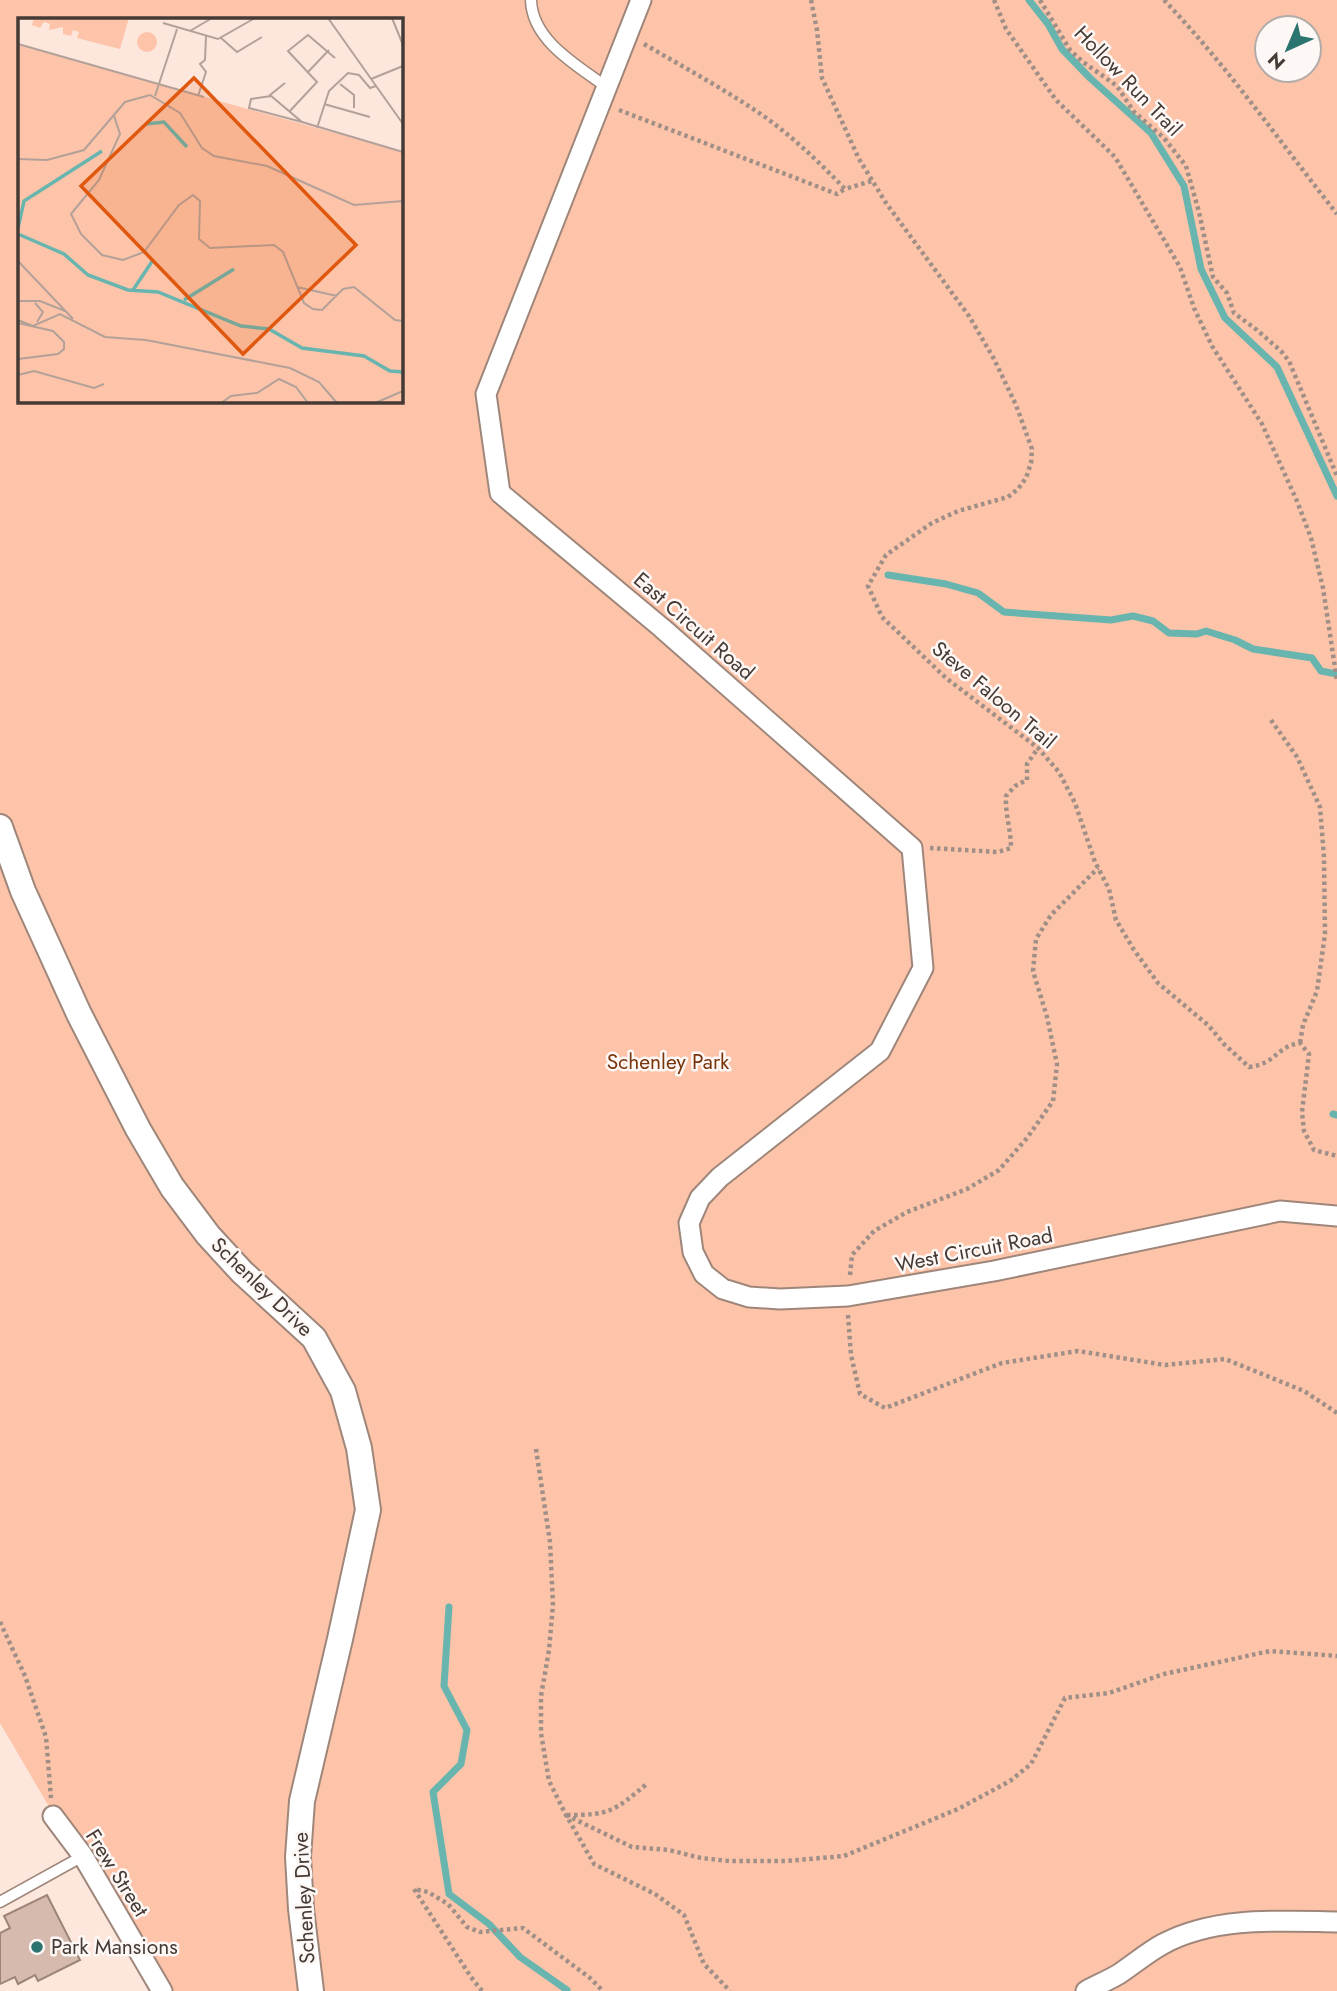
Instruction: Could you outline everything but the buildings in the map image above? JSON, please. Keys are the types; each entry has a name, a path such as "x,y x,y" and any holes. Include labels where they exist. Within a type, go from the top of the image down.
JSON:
{"street":[{"name":"East Circuit Road","path":"641,0 486,394 500,492 662,628 912,848"},
{"name":"Schenley Drive","path":"0,827 23,891 79,1014 138,1129 172,1187 208,1234 242,1272 314,1338 343,1391 359,1448 368,1510 302,1801 298,1857 311,1991"},
{"name":"West Circuit Road","path":"912,848 923,968 880,1051 720,1177 700,1198 689,1223 693,1252 704,1274 723,1289 749,1297 780,1299 848,1296 994,1271 1280,1211 1337,1216"},
{"name":"Frew Street","path":"53,1816 82,1856 162,1991"},
{"path":"1086,1991 1117,1975 1163,1944 1191,1932 1230,1924 1337,1922"}],"lane":[{"path":"531,0 531,11 542,34 605,96"},
{"path":"0,1902 82,1856"}],"path":[{"name":"Steve Faloon Trail","path":"811,0 822,78 844,129 872,181 969,316 1016,405 1032,449 1026,478 1018,489 1008,497 958,511 932,523 886,555 868,586 883,617 946,678 1038,748 1059,772 1075,803 1098,868 1109,889 1116,920 1158,983 1208,1025 1249,1067 1264,1065 1289,1045 1300,1043"},
{"path":"994,0 1006,29 1056,100 1115,157 1180,267 1212,346 1262,424 1311,538 1323,588 1337,681"},
{"name":"Hollow Run Trail","path":"1040,0 1070,50 1116,86 1134,112 1164,138 1186,166 1213,277 1227,293 1234,313 1265,337 1289,361 1337,476"},
{"path":"1164,0 1232,75 1287,152 1337,214"},
{"path":"628,35 766,118 813,155 845,189"},
{"path":"605,96 837,194 872,181"},
{"path":"1271,720 1297,757 1320,807 1325,934 1317,991 1303,1025 1300,1043 1309,1054 1302,1112 1304,1131 1314,1150 1337,1156"},
{"path":"912,848 998,852 1011,848 1006,796 1027,780 1027,764 1038,748"},
{"path":"1098,868 1051,915 1036,939 1033,971 1057,1064 1053,1101 1027,1138 999,1170 967,1189 907,1212 874,1231 852,1255 848,1296 851,1355 860,1394 885,1408 1002,1363 1078,1351 1165,1365 1225,1359 1304,1391 1337,1413"},
{"path":"536,1449 550,1542 553,1605 541,1696 541,1733 550,1780 594,1864 655,1894 684,1915 704,1964 730,1991"},
{"path":"0,1622 25,1676 46,1737 53,1816"},
{"path":"566,1815 632,1847 669,1850 701,1858 786,1861 844,1856 958,1809 1010,1781 1031,1764 1065,1698 1109,1693 1164,1674 1270,1651 1337,1656"},
{"path":"566,1815 590,1815 615,1810 648,1783"},
{"path":"482,1991 414,1889 428,1892 448,1904 467,1927 480,1932 523,1928 590,1978 603,1991"}],"green space":[{"name":"Schenley Park","path":"0,0 1337,0 1337,1991 157,1991 0,1723"}],"waterway":[{"path":"1029,0 1048,24 1062,49 1151,133 1184,186 1201,269 1225,318 1277,367 1337,496"},
{"path":"888,575 946,584 978,593 1004,612 1111,620 1133,616 1153,621 1169,633 1197,634 1206,631 1253,649 1312,658 1321,671 1337,674"},
{"path":"1333,1114 1337,1115"},
{"path":"449,1607 444,1686 467,1730 461,1764 433,1792 449,1894 489,1924 520,1957 567,1990"}],"place":[{"name":"Park Mansions","path":"37,1947"}]}
